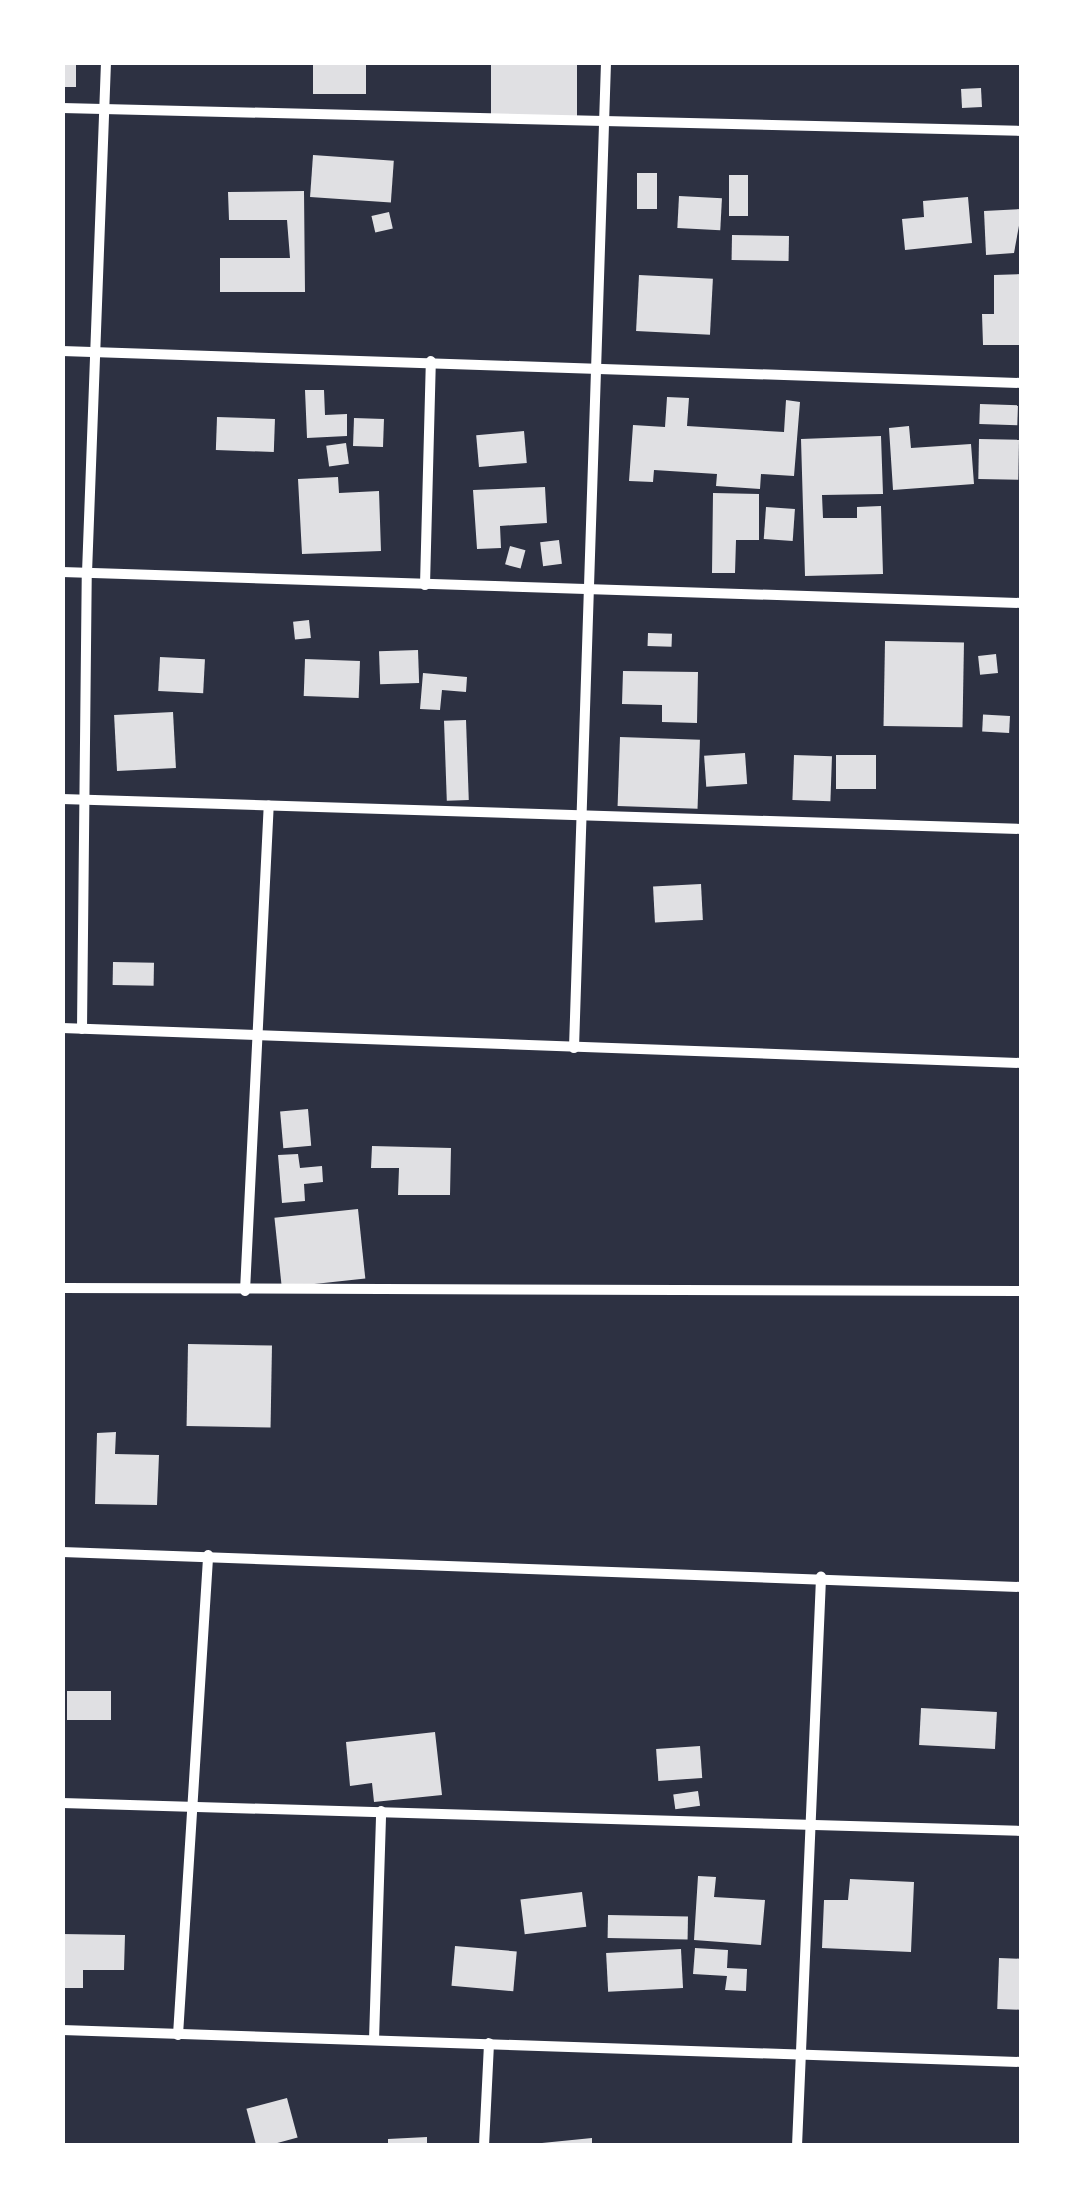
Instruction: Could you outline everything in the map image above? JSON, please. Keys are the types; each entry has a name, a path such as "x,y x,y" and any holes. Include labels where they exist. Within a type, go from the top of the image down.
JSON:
{"street":[{"path":"82,1029 87,573 106,62"},
{"path":"574,1048 606,62"},
{"path":"62,108 605,125 1022,131"},
{"path":"62,351 1022,382"},
{"path":"425,585 431,361"},
{"path":"62,572 1022,603"},
{"path":"62,800 582,812 1022,829"},
{"path":"245,1291 269,806"},
{"path":"62,1028 1022,1064"},
{"path":"62,1288 1022,1290"},
{"path":"62,1552 1022,1587"},
{"path":"178,2035 208,1555"},
{"path":"797,2146 814,1822 821,1578"},
{"path":"62,1803 1022,1831"},
{"path":"374,2040 380,1811"},
{"path":"62,2030 1022,2062"},
{"path":"484,2146 489,2043"}],"building":[{"path":"62,62 76,62 76,87 62,87"},
{"path":"313,62 366,62 366,94 313,94"},
{"path":"491,62 577,62 577,116 491,116"},
{"path":"981,88 982,107 962,108 961,89"},
{"path":"313,155 394,161 391,203 310,197"},
{"path":"637,173 657,173 657,209 637,209"},
{"path":"729,175 748,175 748,216 729,216"},
{"path":"304,191 305,292 220,292 220,258 290,258 287,220 229,220 228,192"},
{"path":"679,196 722,198 720,230 677,228"},
{"path":"968,197 972,243 905,250 902,219 924,217 923,201"},
{"path":"1022,209 1014,253 986,255 984,211"},
{"path":"389,212 393,229 375,233 371,216"},
{"path":"732,235 789,236 789,261 732,260"},
{"path":"1022,274 1022,345 983,345 982,314 994,314 994,275"},
{"path":"639,275 713,279 710,335 636,331"},
{"path":"305,390 324,390 325,415 347,414 347,436 307,438"},
{"path":"667,397 689,398 687,426 784,432 786,400 800,402 794,476 761,474 760,489 716,486 717,474 654,470 653,482 629,481 633,425 665,427"},
{"path":"980,404 1018,405 1017,425 979,424"},
{"path":"217,417 275,419 274,452 216,450"},
{"path":"354,418 384,419 383,447 353,446"},
{"path":"909,426 911,448 971,444 974,484 893,490 889,428"},
{"path":"524,431 527,463 479,467 476,435"},
{"path":"881,436 883,494 822,495 823,518 857,518 857,507 881,506 883,574 805,576 801,439"},
{"path":"979,439 1019,440 1018,480 978,479"},
{"path":"346,443 349,464 329,467 326,446"},
{"path":"338,477 339,493 379,491 381,551 302,554 298,479"},
{"path":"545,487 547,523 500,526 501,548 477,549 473,490"},
{"path":"713,493 759,494 759,540 736,540 735,573 712,573"},
{"path":"766,507 795,509 793,541 764,539"},
{"path":"559,540 562,564 543,566 540,542"},
{"path":"510,546 525,550 521,568 505,564"},
{"path":"309,620 311,638 295,640 293,622"},
{"path":"648,633 672,634 672,647 648,646"},
{"path":"885,641 964,642 963,727 884,726"},
{"path":"418,650 419,683 380,684 379,651"},
{"path":"996,654 998,673 980,675 978,656"},
{"path":"160,657 205,659 203,693 158,691"},
{"path":"305,659 360,661 359,698 304,696"},
{"path":"623,671 698,672 697,723 662,722 662,705 622,704"},
{"path":"423,673 467,677 466,692 442,690 440,710 420,709"},
{"path":"173,712 176,768 117,771 114,715"},
{"path":"983,715 1010,716 1009,733 982,732"},
{"path":"466,720 469,800 447,801 444,721"},
{"path":"620,737 700,740 698,809 618,806"},
{"path":"745,753 747,784 706,787 704,756"},
{"path":"794,755 832,756 830,801 792,800"},
{"path":"836,755 876,755 876,789 836,789"},
{"path":"701,884 703,920 655,922 653,887"},
{"path":"113,962 154,963 154,986 113,985"},
{"path":"308,1109 311,1146 283,1148 280,1111"},
{"path":"372,1146 451,1148 450,1195 398,1195 399,1168 371,1168"},
{"path":"298,1154 300,1168 322,1166 323,1182 304,1184 305,1201 282,1203 278,1155"},
{"path":"358,1209 365,1279 282,1287 274,1218"},
{"path":"188,1344 272,1345 271,1427 187,1426"},
{"path":"116,1432 115,1454 159,1455 157,1505 95,1504 97,1433"},
{"path":"67,1691 111,1691 111,1720 67,1720"},
{"path":"921,1708 997,1712 995,1749 919,1745"},
{"path":"435,1732 442,1795 374,1802 372,1783 350,1786 346,1742"},
{"path":"700,1746 702,1778 658,1781 656,1749"},
{"path":"698,1791 700,1806 675,1809 673,1794"},
{"path":"698,1876 716,1877 714,1897 765,1900 761,1945 694,1940"},
{"path":"850,1879 914,1882 911,1952 822,1948 824,1900 848,1900"},
{"path":"582,1892 586,1927 525,1934 520,1900"},
{"path":"608,1915 688,1916 688,1939 608,1938"},
{"path":"62,1934 125,1935 124,1970 83,1970 83,1988 62,1988"},
{"path":"455,1946 517,1951 513,1991 452,1986"},
{"path":"695,1948 728,1950 727,1968 747,1969 746,1991 725,1990 727,1976 693,1974"},
{"path":"681,1949 683,1988 608,1992 606,1953"},
{"path":"999,1958 1022,1959 1020,2010 997,2009"},
{"path":"287,2098 298,2138 256,2146 246,2109"},
{"path":"427,2137 427,2146 388,2146 388,2139"},
{"path":"592,2138 592,2146 542,2146 542,2143"}]}
